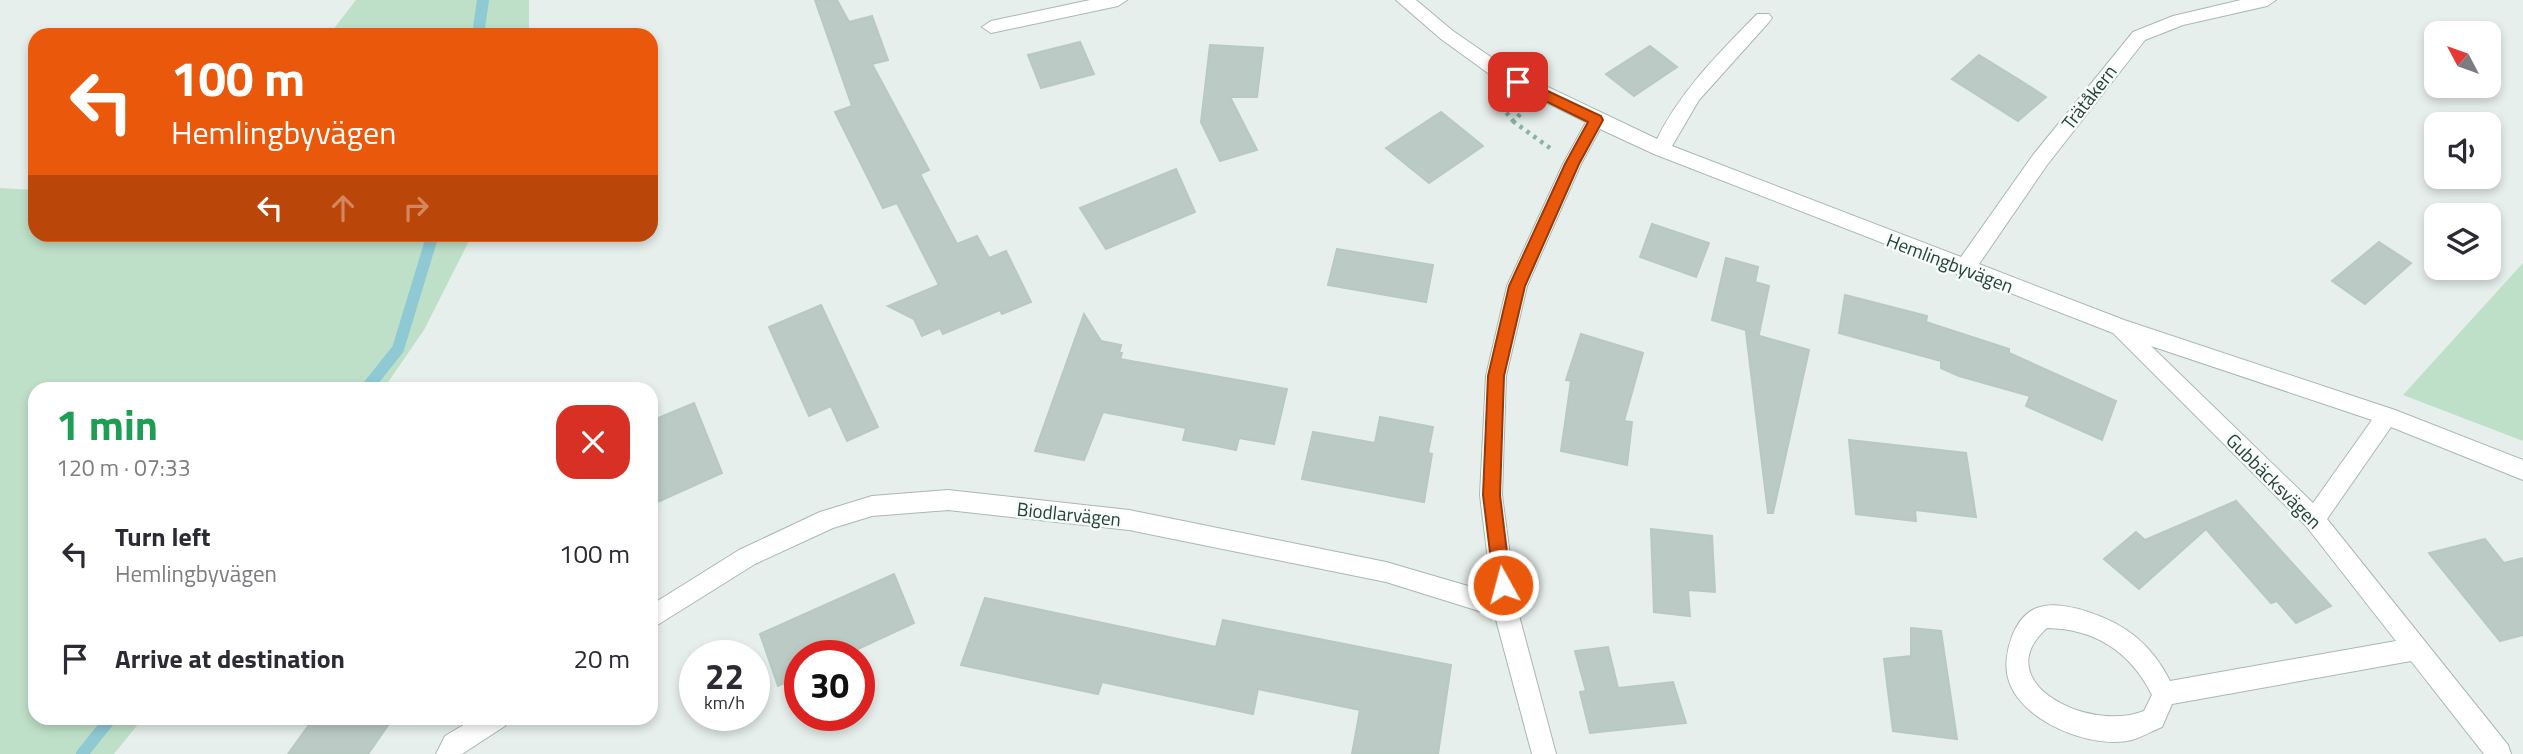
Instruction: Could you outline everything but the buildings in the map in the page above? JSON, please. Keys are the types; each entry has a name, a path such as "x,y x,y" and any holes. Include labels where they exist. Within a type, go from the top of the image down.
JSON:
{"street":[{"path":"991,27 1118,0"},
{"name":"Hemlingbyvägen","path":"1405,0 1447,35 1498,71 1661,149 1964,269 2118,326 2387,416 2523,470"},
{"name":"Trätåkern","path":"1964,269 2040,160 2139,36 2179,20 2267,0"},
{"path":"1661,149 1687,104 1721,62 1763,19"},
{"path":"1544,754 1505,608 1491,495 1496,376 1517,286 1572,164 1596,120"},
{"name":"Gubbäcksvägen","path":"2118,326 2314,519 2499,754"},
{"path":"2314,519 2387,416"},
{"name":"Biodlarvägen","path":"658,614 747,557 828,519 872,506 948,500 1129,520 1386,572 1505,608"},
{"path":"2066,616 2098,623 2138,654 2156,675 2164,694 2154,718 2135,736 2110,742 2087,740 2062,731 2041,716 2030,702 2022,688 2017,666 2020,648 2027,632 2042,617 2066,616"},
{"path":"2164,694 2416,649"},
{"path":"448,754 454,745 485,725"}],"green space":[{"path":"356,0 529,0 529,28 334,28"},
{"path":"0,188 28,190 28,242 468,242 424,330 388,382 28,382 28,725 137,725 114,754 0,754"},
{"path":"2523,263 2523,441 2403,395"}],"waterway":[{"path":"479,28 483,0"},
{"path":"372,382 398,349 431,242"},
{"path":"82,754 105,725"}],"route":[{"path":"1503,585 1491,495 1496,376 1517,286 1572,164 1596,120 1518,82"}]}
